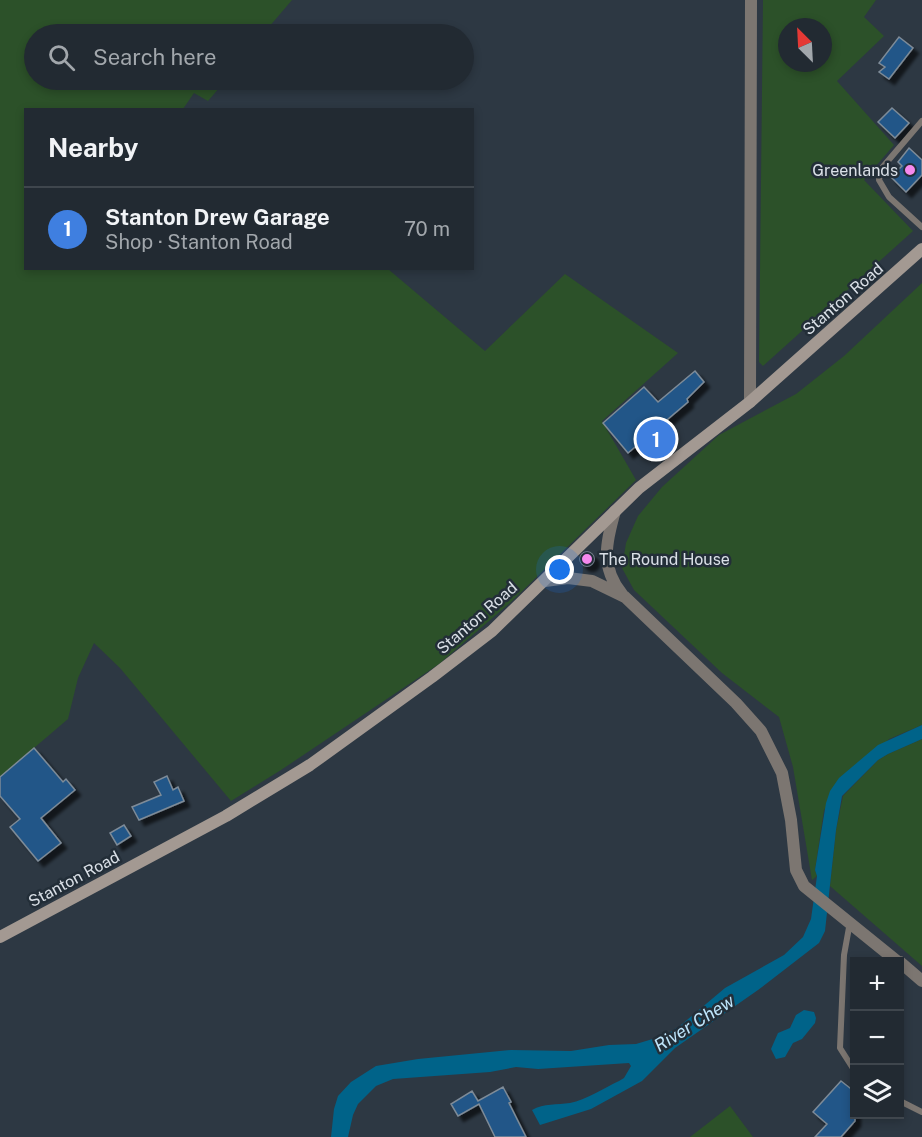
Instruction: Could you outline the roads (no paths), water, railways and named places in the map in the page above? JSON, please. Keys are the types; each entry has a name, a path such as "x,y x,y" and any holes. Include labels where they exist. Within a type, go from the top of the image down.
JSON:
{"main road":[{"name":"Stanton Road","path":"0,937 226,816 310,765 492,631 639,488 750,402 922,249"}],"street":[{"path":"750,402 751,0"},
{"path":"615,511 608,538 607,563 611,580 625,597 736,703 761,730 782,773 796,870 804,886 893,957"},
{"path":"544,580 568,578 592,581 625,597"},
{"path":"904,966 922,981"}],"lane":[{"path":"922,121 881,169 879,180 889,197 922,227"},
{"path":"846,918 840,1048 852,1065"},
{"path":"904,1103 922,1112"}],"water":[{"name":"River Chew","path":"922,725 922,739 878,760 842,796 825,931 819,943 758,990 675,1048 642,1081 591,1109 540,1125 532,1110 589,1097 624,1078 631,1066 629,1063 538,1069 516,1067 490,1072 393,1079 376,1086 358,1104 348,1137 331,1137 338,1096 351,1082 376,1066 418,1059 511,1050 571,1051 609,1045 636,1044 666,1035 725,988 784,955 803,937 811,919 817,876 815,870 830,791 839,778 878,745"},
{"path":"804,1010 814,1012 815,1023 802,1039 793,1043 785,1057 776,1059 771,1049 778,1033 790,1028 796,1015"}],"place":[{"name":"Greenlands","path":"910,170"},
{"name":"Stanton Drew Garage","path":"656,439"},
{"name":"The Round House","path":"587,559"}]}
